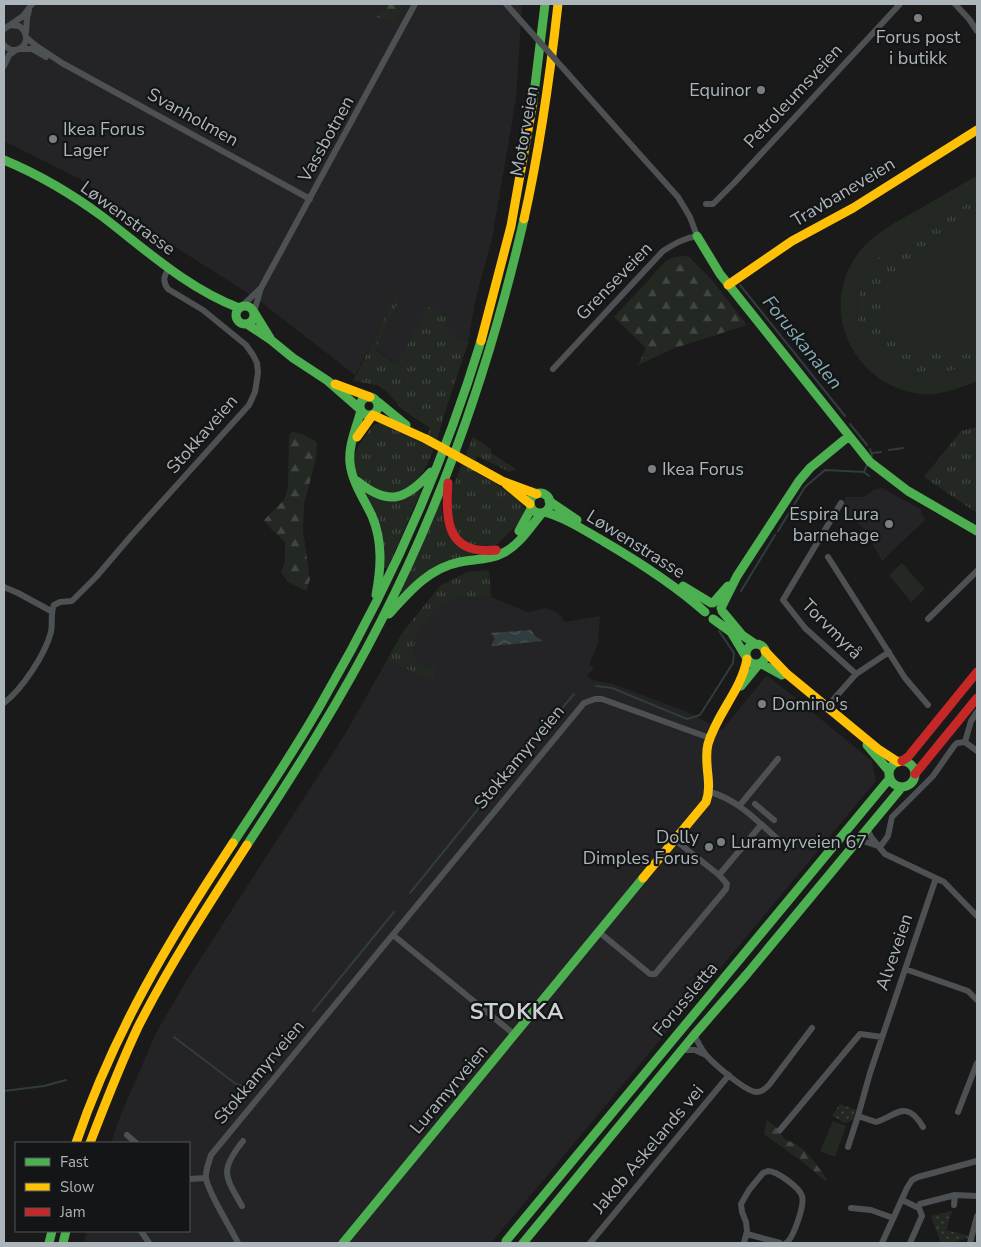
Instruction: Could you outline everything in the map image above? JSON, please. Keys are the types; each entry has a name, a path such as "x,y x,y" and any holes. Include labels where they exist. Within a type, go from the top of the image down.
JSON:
{"main road":[{"path":"76,1142 106,1066 146,984 186,917 308,727 372,611 405,544 439,463 470,375 504,256 530,128 545,4"},
{"name":"Motorveien","path":"448,473 488,362 515,262 543,126 558,4"},
{"name":"Travbaneveien","path":"728,285 772,254 853,208 977,130"},
{"name":"Løwenstrasse","path":"4,160 66,193 169,268 214,298 237,320"},
{"name":"Løwenstrasse","path":"4,165 21,168"},
{"path":"697,236 713,265 728,285 870,462 882,473 977,531"},
{"name":"Løwenstrasse","path":"214,298 241,307"},
{"path":"271,340 251,308 241,307 236,313 237,320 247,324 271,340 293,358 328,381 364,414 424,438 502,481 537,494 545,495 549,501 548,508 513,547 488,558 450,565 427,576 414,586 380,624"},
{"path":"247,324 253,320 254,312"},
{"path":"328,381 374,399 424,438"},
{"path":"372,611 382,560 381,542 376,525 354,479 350,458 362,401 374,399"},
{"path":"354,442 378,409 374,399"},
{"path":"713,619 720,616 737,576 804,474 849,436"},
{"path":"354,479 375,495 385,498 396,498 406,495 415,489 439,463"},
{"path":"448,473 446,506 448,522 455,537 470,549 487,552 505,546 519,532 531,506 532,498 537,494"},
{"path":"90,1142 118,1070 157,990 196,924 325,722 380,624 422,535 448,473"},
{"path":"502,481 536,512 543,512"},
{"name":"Løwenstrasse","path":"549,501 570,516 712,603"},
{"name":"Løwenstrasse","path":"543,512 563,518 640,563 674,586 705,612"},
{"path":"737,576 706,607 705,612 708,617 731,632 747,658 754,664 759,663 785,677 878,749 911,765 915,774"},
{"path":"712,603 718,604 742,636 761,646 787,674 858,737 889,775 894,784 902,787 906,787 913,782 915,774 977,698"},
{"path":"710,792 707,754 710,738 745,672 747,649 755,644"},
{"path":"733,696 766,657 765,651"},
{"path":"889,775 891,767 908,756 977,672"},
{"name":"Forussletta","path":"506,1242 889,775"},
{"name":"Forussletta","path":"523,1243 902,787"},
{"name":"Luramyrveien","path":"343,1243 702,808 710,792"}],"street":[{"name":"Vassbotnen","path":"254,312 261,288 415,4"},
{"path":"506,4 678,197 690,217 697,236"},
{"name":"Petroleumsveien","path":"706,204 713,204 735,182 900,4"},
{"path":"955,4 977,31"},
{"path":"6,27 23,16 31,5"},
{"path":"4,66 9,56 23,46 31,5"},
{"name":"Svanholmen","path":"6,27 19,26 34,45 62,63"},
{"name":"Svanholmen","path":"4,46 9,50 32,49 62,63 310,199"},
{"name":"Grenseveien","path":"553,369 663,251 681,241 697,236"},
{"name":"Stokkaveien","path":"51,611 55,603 72,601 96,577 249,405 255,392 258,372 253,355 243,342 203,310 168,289 164,282 169,268"},
{"name":"Vassbotnen","path":"241,307 261,288"},
{"name":"Torvmyrå","path":"841,503 783,600 805,628 856,674"},
{"name":"Torvmyrå","path":"828,557 905,678 928,705"},
{"path":"928,619 977,571"},
{"path":"4,588 18,593 51,611 52,626 45,648 20,687 4,704"},
{"name":"Torvmyrå","path":"826,708 856,674 889,652"},
{"name":"Stokkamyrveien","path":"206,1178 208,1164 216,1147 584,703 602,699 710,738"},
{"path":"965,742 971,721 977,712"},
{"path":"880,847 888,836 892,817 933,776 950,749 957,743 965,742 977,751"},
{"path":"740,805 778,759"},
{"path":"710,792 722,795 740,805 781,842"},
{"path":"755,804 774,820"},
{"path":"718,875 761,825"},
{"path":"867,828 871,837 885,854 936,878 950,888 977,916"},
{"path":"857,839 880,847"},
{"path":"599,932 650,974 656,974 726,889 727,884 675,840"},
{"name":"Alveveien","path":"848,1147 870,1073 936,878"},
{"path":"393,935 515,1035"},
{"path":"905,969 968,991 977,1000"},
{"path":"682,1050 695,1050 707,1056 729,1075 754,1092 763,1090 812,1028"},
{"path":"780,1130 860,1034 882,1037"},
{"path":"694,1035 707,1056"},
{"path":"958,1112 977,1063"},
{"name":"Jakob Askelands vei","path":"590,1243 729,1075"},
{"path":"858,1116 876,1122 902,1111 916,1116 923,1127"},
{"path":"127,1135 135,1142"},
{"path":"242,1206 230,1184 226,1171 229,1160 243,1141"},
{"path":"882,1243 910,1184 915,1178 977,1161"},
{"path":"744,1243 747,1234 746,1222 742,1212 742,1202 763,1173 772,1171 800,1192 803,1198 802,1208 792,1237 786,1243"},
{"path":"190,1179 206,1178 238,1243"},
{"path":"920,1204 955,1195 977,1196"},
{"path":"954,1205 955,1195"},
{"path":"902,1200 919,1208 922,1216 910,1243"},
{"path":"851,1208 871,1210 894,1218"},
{"path":"970,1243 977,1216"},
{"path":"142,1232 149,1243"},
{"path":"747,1234 780,1243"}],"shaded area":[{"path":"4,4 522,4 516,99 492,239 476,297 468,343 444,329 397,364 375,349 399,298 397,295 355,375 257,299 169,243 80,179 4,141"},
{"name":"Espira Lura barnehage","path":"882,488 922,510 921,514 926,519 882,561 864,529 842,510 846,497 864,497 873,490"},
{"path":"461,597 491,597 528,612 546,608 558,613 565,622 600,616 598,644 589,664 594,669 587,675 592,680 613,684 685,711 722,730 767,675 872,761 876,781 491,1243 84,1243 87,1232 190,1232 190,1142 111,1142 121,1114 156,1033 188,978 344,736 387,660 433,681 418,664 413,649 418,633 436,609"}],"green space":[{"path":"384,4 405,4 394,23 377,17"},
{"path":"977,176 977,198 889,249 874,263 864,280 857,309 860,329 868,344 891,365 911,374 928,375 954,370 977,360 977,381 939,393 926,394 902,390 880,379 863,364 850,345 843,323 841,300 845,277 857,255 877,235"},
{"path":"977,198 977,360 954,370 937,374 919,375 904,372 879,355 864,338 860,329 857,309 864,280 878,258 889,249"},
{"path":"977,212 977,343 941,352 916,350 905,345 896,338 884,319 885,296 890,284 897,273 929,243"},
{"path":"688,256 711,279 747,325 672,349 638,365 646,348 614,317 666,261 675,257"},
{"path":"397,294 400,298 375,350 397,364 428,307 448,318 444,329 468,343 426,467 415,482 406,489 386,493 368,485 360,478 356,469 354,458 365,436 373,425 380,423 425,444 430,428 402,409 387,392 377,385 353,381"},
{"path":"977,427 977,513 924,477 961,431"},
{"path":"292,432 300,433 317,442 316,458 304,504 303,531 310,579 306,591 288,582 281,572 285,562 285,542 264,520 284,500 288,488 289,435"},
{"path":"473,437 491,449 491,453 516,469 510,472 477,456 472,470 511,494 523,506 526,512 518,524 493,546 470,544 457,534 449,508 452,489"},
{"path":"421,491 387,569 384,567 365,492 374,497"},
{"path":"441,500 444,525 477,553 401,592"},
{"path":"902,563 925,589 911,602 889,575"},
{"path":"489,570 491,597 461,597 436,609 418,633 413,649 418,664 435,668 433,681 387,660 402,633 441,585 468,572"},
{"path":"840,1104 856,1110 853,1120 845,1123 832,1116"},
{"path":"767,1120 777,1128 785,1140 792,1142 809,1155 827,1179 825,1181 799,1159 764,1134"},
{"path":"833,1121 846,1126 835,1157 820,1151"},
{"path":"952,1211 946,1230 970,1236 969,1238 949,1243 941,1243 931,1216"}],"water":[{"path":"531,630 535,636 543,641 492,646 495,639 491,633"}],"waterway":[{"name":"Foruskanalen","path":"740,285 845,416"},
{"name":"Foruskanalen","path":"850,424 867,445"},
{"path":"889,450 903,448"},
{"name":"Foruskanalen","path":"870,449 872,456"},
{"path":"872,453 881,452"},
{"name":"Foruskanalen","path":"867,465 864,472 869,476"},
{"name":"Foruskanalen","path":"778,531 805,487 825,470 864,472"},
{"name":"Foruskanalen","path":"741,591 775,535"},
{"name":"Foruskanalen","path":"596,686 612,688 687,719 700,715 733,663 734,653 719,631"},
{"name":"Foruskanalen","path":"502,779 574,694"},
{"name":"Foruskanalen","path":"410,893 487,798"},
{"name":"Foruskanalen","path":"313,1011 394,912"},
{"name":"Foruskanalen","path":"264,1072 300,1027"},
{"name":"Foruskanalen","path":"174,1037 236,1084 245,1086"},
{"path":"4,1091 44,1086 66,1080"}],"traffic: fast":[{"path":"533,102 545,4"},
{"path":"4,160 80,200 184,279 220,300 239,308"},
{"path":"247,845 300,762 350,678 381,621 426,524 446,475 482,374 524,219"},
{"path":"697,236 720,274 870,462 908,491 977,531"},
{"path":"245,306 251,309 254,315 251,321 245,324 239,321 236,315 239,309 245,306"},
{"path":"254,312 270,338"},
{"path":"247,324 328,381 360,409"},
{"path":"233,843 304,733 350,653 394,566 450,433 481,341"},
{"path":"365,397 373,397 378,402 378,406 376,413 365,415 360,410 360,402 365,397"},
{"path":"378,402 406,425"},
{"path":"361,410 352,443 350,463 356,484 372,516 378,536 380,565 376,595"},
{"path":"721,608 737,576 799,481 810,468 849,436"},
{"path":"357,481 378,494 396,497 413,489 431,472"},
{"path":"540,493 547,496 550,503 547,510 540,513 533,510 530,503 533,496 540,493"},
{"path":"549,501 577,520"},
{"path":"519,531 531,509"},
{"path":"544,512 575,525 630,557 669,583 705,612"},
{"path":"389,614 404,597 429,575 449,565 494,557 505,552 521,539 542,513"},
{"path":"683,586 711,603"},
{"path":"713,603 728,586"},
{"path":"722,611 742,635 755,644"},
{"path":"713,619 731,632 746,657"},
{"path":"756,644 763,647 766,654 763,661 756,664 749,661 746,654 749,647 756,644"},
{"path":"760,663 782,675"},
{"path":"741,686 759,664"},
{"path":"867,745 889,771"},
{"path":"902,761 911,765 915,774 911,783 902,787 893,783 889,774 893,765 902,761"},
{"path":"506,1241 890,778"},
{"path":"523,1243 902,787"},
{"path":"343,1243 643,878"},
{"path":"49,1243 52,1232"},
{"path":"63,1243 66,1232"}],"traffic: slow":[{"path":"524,219 544,112 558,4"},
{"path":"481,341 511,226 533,102"},
{"path":"728,285 792,241 853,208 977,130"},
{"path":"335,384 370,397"},
{"path":"373,415 426,439"},
{"path":"357,437 372,416"},
{"path":"426,439 475,466"},
{"path":"475,466 502,481 537,494"},
{"path":"506,484 530,504"},
{"path":"765,651 787,674 878,749 898,762"},
{"path":"643,878 706,802 709,788 708,744 717,722 740,681 747,659"},
{"path":"76,1142 108,1063 145,988 165,951 233,843"},
{"path":"90,1142 125,1056 150,1004 190,935 247,845"}],"traffic: jam":[{"path":"448,483 447,510 449,522 458,541 467,547 480,550 496,550"},
{"path":"902,761 908,757 977,672"},
{"path":"915,774 977,698"}],"place":[{"name":"Forus post i butikk","path":"918,18"},
{"name":"Equinor","path":"761,90"},
{"name":"Ikea Forus Lager","path":"53,139"},
{"name":"Ikea Forus","path":"652,469"},
{"name":"Espira Lura barnehage","path":"889,524"},
{"name":"Domino's","path":"762,704"},
{"name":"Luramyrveien 67","path":"721,842"},
{"name":"Dolly Dimples Forus","path":"709,847"}],"district":[{"name":"STOKKA","path":"517,1011"}]}
